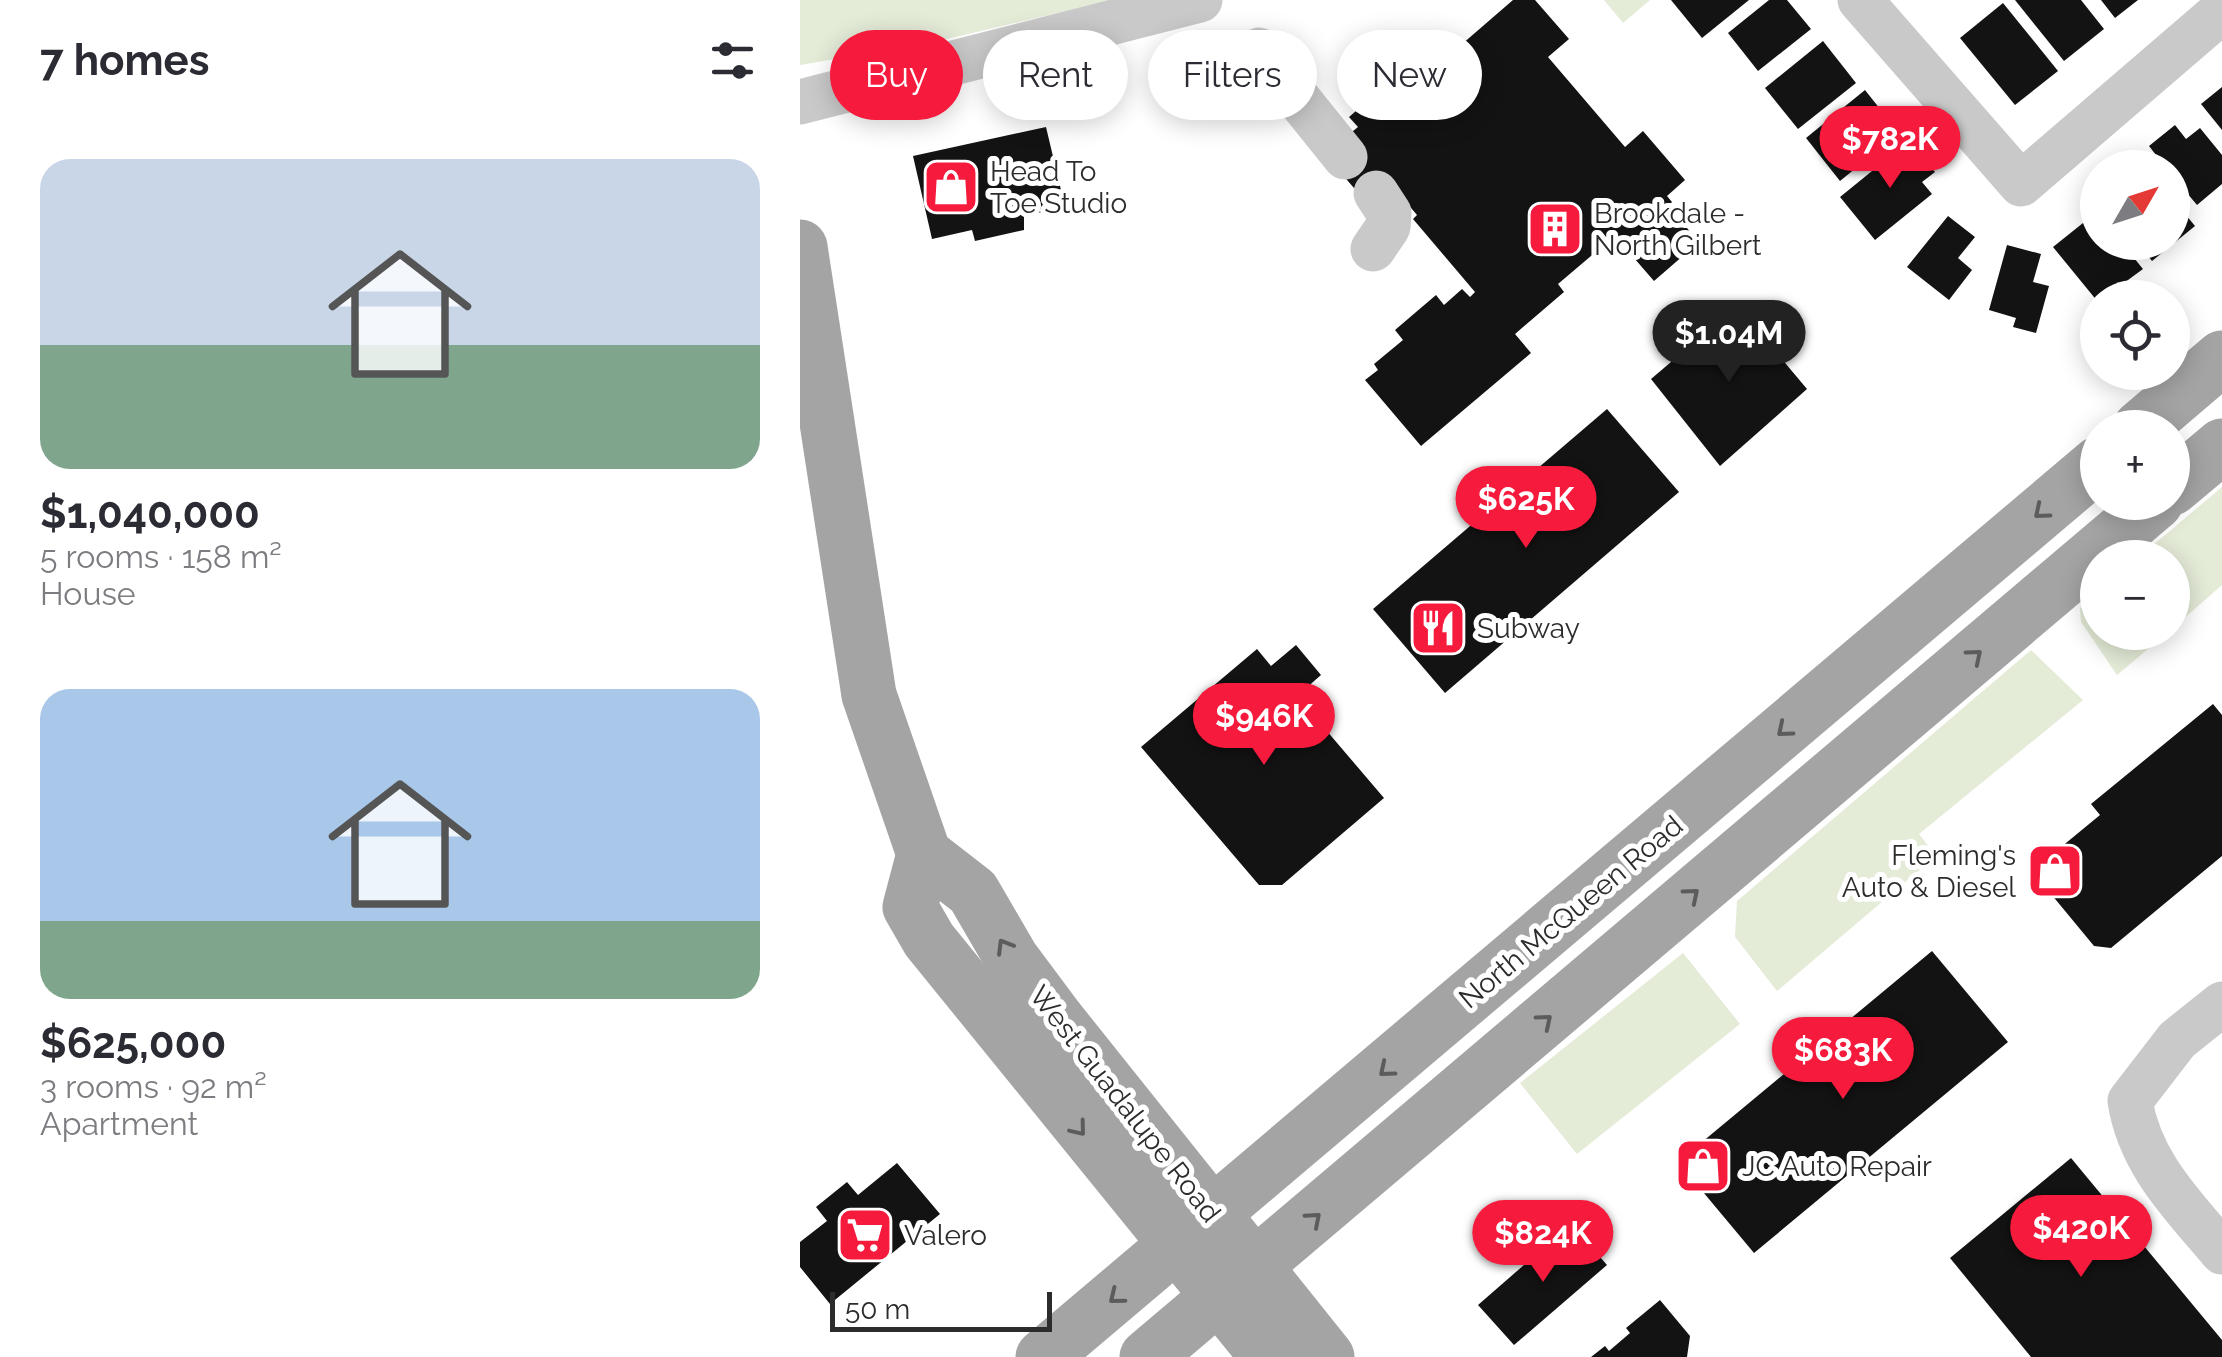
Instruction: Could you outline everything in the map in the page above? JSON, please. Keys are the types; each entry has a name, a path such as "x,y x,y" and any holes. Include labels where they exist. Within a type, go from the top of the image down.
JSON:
{"main road":[{"name":"West Guadalupe Road","path":"800,247 869,695 924,854 910,907 930,940 1194,1232 1236,1284 1327,1357"},
{"path":"2161,410 2222,358"},
{"path":"2190,473 2222,446"},
{"name":"North McQueen Road","path":"1043,1357 2080,479"},
{"path":"1147,1357 2135,520"},
{"path":"1858,667 1900,719"},
{"name":"West Guadalupe Road","path":"1236,1284 1268,1357"}],"street":[{"path":"800,102 1200,0"},
{"path":"1860,0 2021,184 2222,12"},
{"path":"1317,108 1345,157"},
{"path":"1373,248 1388,226 1389,214 1376,193"},
{"path":"2222,1004 2178,1040 2130,1101 2137,1138 2156,1172 2222,1252"}],"green space":[{"path":"800,0 1113,0 963,35 963,30 830,30 830,60 800,65"},
{"path":"1604,0 1650,0 1623,23"},
{"path":"2222,487 2222,585 2190,613 2190,540 2159,540 2183,520 2190,520 2190,514"},
{"path":"2031,650 2083,700 1919,834 1936,856 1777,991 1735,937 1737,901"},
{"path":"2100,650 2147,650 2117,675"},
{"path":"1683,953 1740,1024 1577,1154 1520,1083"}],"building":[{"name":"Brookdale - North Gilbert","path":"1513,0 1535,0 1569,39 1548,57 1625,147 1643,131 1685,180 1667,196 1672,202 1668,206 1699,242 1654,281 1621,243 1616,246 1611,239 1558,284 1564,292 1515,334 1531,353 1421,446 1365,380 1378,370 1374,364 1403,340 1395,330 1436,295 1444,305 1462,289 1470,297 1475,292 1413,219 1417,215 1395,189 1366,202 1335,166 1343,139 1358,127 1352,120 1482,120 1482,30 1478,30"},
{"path":"1671,0 1749,0 1702,38"},
{"path":"1769,0 1787,0 1811,29 1758,71 1728,33"},
{"path":"2015,0 2081,0 2104,29 2064,61"},
{"path":"2101,0 2138,0 2115,18"},
{"path":"2003,3 2058,71 2015,105 1960,38"},
{"path":"1823,41 1856,83 1798,129 1765,88"},
{"path":"2222,87 2222,130 2201,104"},
{"path":"1865,90 1899,133 1840,181 1806,138"},
{"path":"2175,125 2186,139 2200,128 2222,155 2222,184 2197,205 2190,197 2190,150 2152,150 2149,146"},
{"path":"1046,127 1065,207 1024,216 1024,230 975,241 972,230 932,239 913,156"},
{"path":"1909,141 1935,172 1922,182 1932,194 1875,240 1840,197"},
{"path":"1948,216 1975,237 1958,258 1972,270 1949,300 1907,267"},
{"path":"2080,225 2080,260 2136,260 2143,269 2128,280 2080,280 2053,247"},
{"path":"2007,245 2041,254 2033,282 2049,286 2036,333 2013,327 2016,318 1989,310"},
{"path":"1737,306 1807,389 1720,466 1651,379"},
{"path":"1607,409 1679,492 1445,693 1373,609"},
{"path":"1296,645 1321,675 1297,696 1384,798 1282,885 1259,885 1141,747 1257,649 1271,666"},
{"path":"2213,704 2222,715 2222,856 2111,948 2094,946 2032,871 2100,815 2091,804"},
{"path":"1932,951 2008,1042 1754,1253 1678,1162"},
{"path":"2071,1158 2222,1340 2222,1357 2031,1357 1950,1258"},
{"path":"897,1163 940,1214 830,1304 800,1267 800,1242 827,1221 816,1207 847,1182 858,1195"},
{"path":"1571,1224 1607,1265 1514,1345 1478,1305"},
{"path":"1660,1300 1690,1336 1687,1357 1591,1357 1605,1346 1609,1351 1630,1333 1626,1328"}],"place":[{"name":"Head To Toe Studio","path":"951,187"},
{"name":"Brookdale - North Gilbert","path":"1555,229"},
{"name":"Subway","path":"1438,628"},
{"name":"Fleming's Auto & Diesel","path":"2055,871"},
{"name":"JC Auto Repair","path":"1703,1166"},
{"name":"Valero","path":"865,1235"}]}
